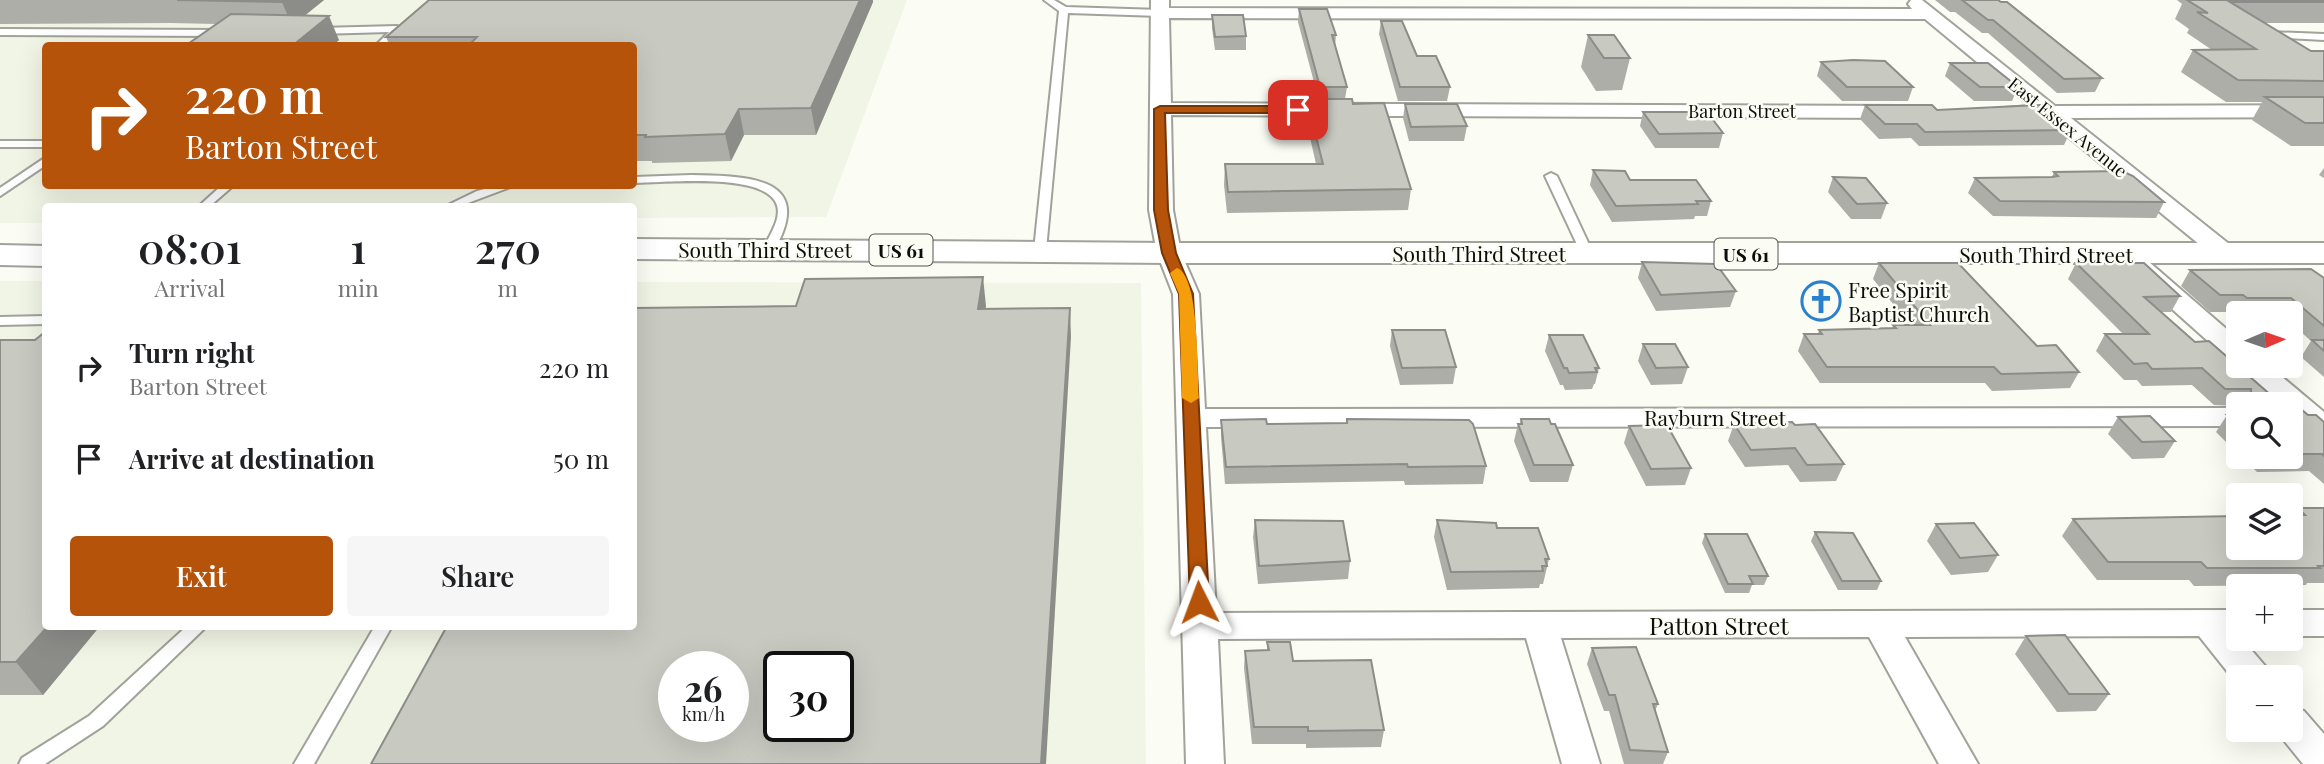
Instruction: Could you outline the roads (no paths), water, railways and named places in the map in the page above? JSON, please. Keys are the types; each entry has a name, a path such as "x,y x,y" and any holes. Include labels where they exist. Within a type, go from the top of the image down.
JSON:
{"main road":[{"name":"South Third Street","path":"637,249 1169,253 2324,253"},
{"path":"0,256 42,256"}],"street":[{"name":"East Essex Avenue","path":"1912,0 2225,253"},
{"path":"1205,764 1186,294 1169,253 1161,210 1160,6 1929,14"},
{"name":"Barton Street","path":"1160,109 1924,112"},
{"path":"1994,112 2324,111"},
{"path":"2125,254 2226,342"},
{"path":"2266,378 2312,419"},
{"name":"Rayburn Street","path":"1192,418 2226,417"},
{"path":"2223,623 2246,665"},
{"name":"Patton Street","path":"1200,626 2223,623"},
{"path":"2303,623 2324,623"},
{"path":"1879,624 1959,764"},
{"path":"1540,626 1581,764"},
{"path":"2303,737 2324,762"}],"lane":[{"path":"1048,0 1064,10 1160,6"},
{"path":"1040,250 1064,10"},
{"path":"306,31 401,25 383,42"},
{"path":"0,32 241,33"},
{"path":"215,42 228,33"},
{"path":"2268,35 2324,37"},
{"path":"0,144 42,144"},
{"path":"0,193 42,163"},
{"path":"1551,176 1587,253"},
{"path":"637,180 729,180 757,184 773,190 783,205 783,214 769,249"},
{"path":"207,203 224,189"},
{"path":"459,203 496,189"},
{"path":"0,321 42,320"},
{"path":"29,764 96,721 195,630"},
{"path":"304,764 382,630"}],"place":[{"name":"Free Spirit Baptist Church","path":"1821,301"}]}
